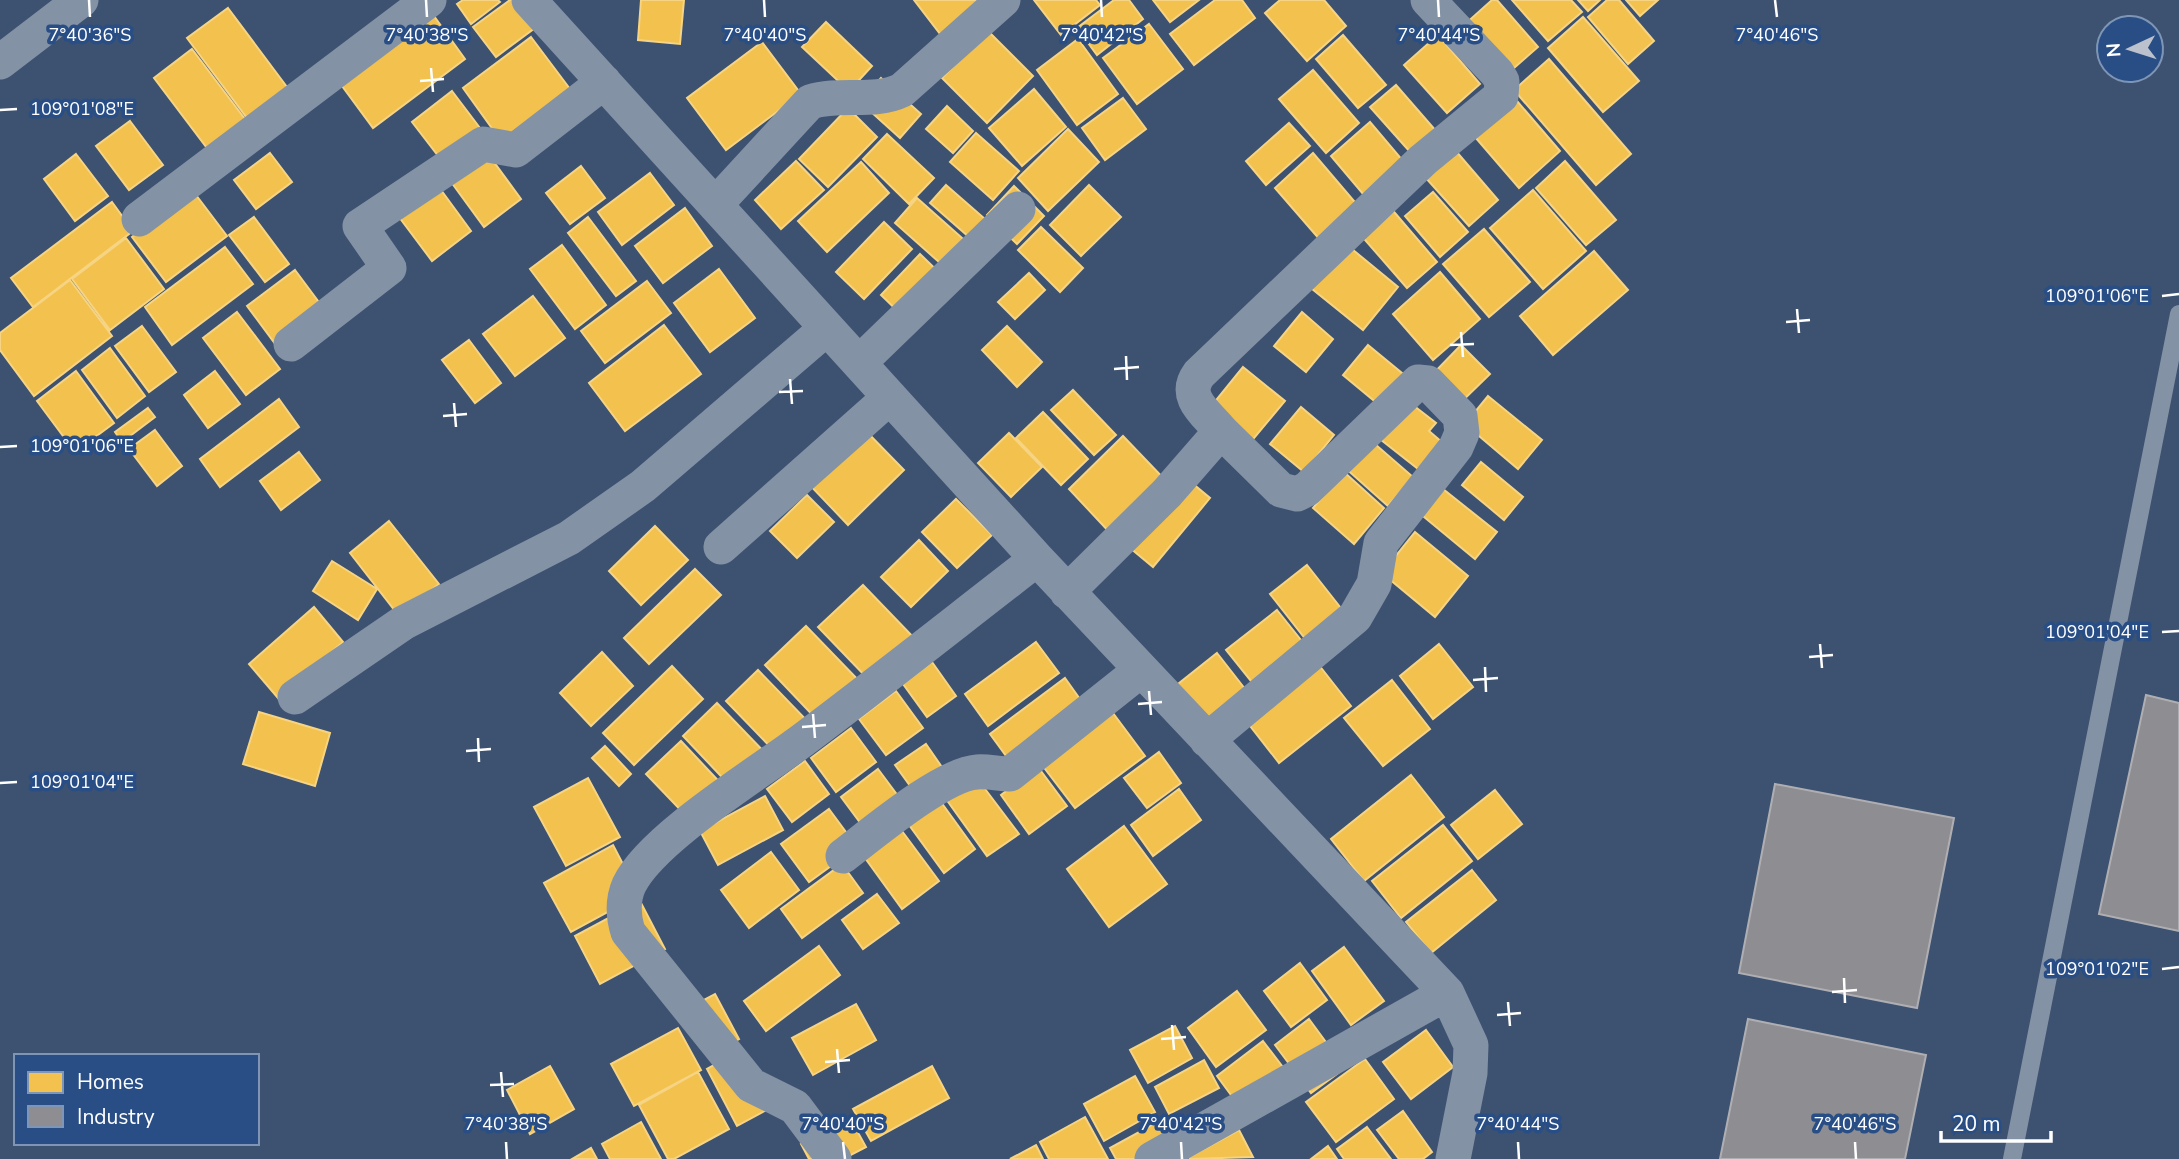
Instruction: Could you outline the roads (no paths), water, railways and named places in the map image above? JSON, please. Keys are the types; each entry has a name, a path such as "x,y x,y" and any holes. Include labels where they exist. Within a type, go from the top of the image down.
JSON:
{"street":[{"path":"0,62 81,0"},
{"path":"139,219 429,0"},
{"path":"529,0 1067,592 1447,993 1471,1045 1470,1073 1454,1159"},
{"path":"715,205 810,102 825,97 885,98 902,89 1003,0"},
{"path":"1207,740 1355,617 1374,584 1381,543 1456,447 1462,433 1460,416 1429,383 1418,382 1307,489 1297,494 1281,490 1221,431 1193,398 1192,383 1199,374 1423,160 1501,96 1502,81 1497,73 1429,0"},
{"path":"291,344 389,268 360,226 484,144 516,150 604,82"},
{"path":"859,363 1018,209"},
{"path":"295,697 403,623 569,538 643,486 827,328"},
{"path":"720,547 890,397"},
{"path":"1067,592 1167,493 1221,431"},
{"path":"834,1159 795,1107 751,1085 628,932 623,908 629,884 654,852 737,785 798,744 1037,559"},
{"path":"843,856 934,790 961,775 977,772 1010,774 1141,670"},
{"path":"1152,1159 1447,993"}],"lane":[{"path":"2012,1159 2179,314"}]}
